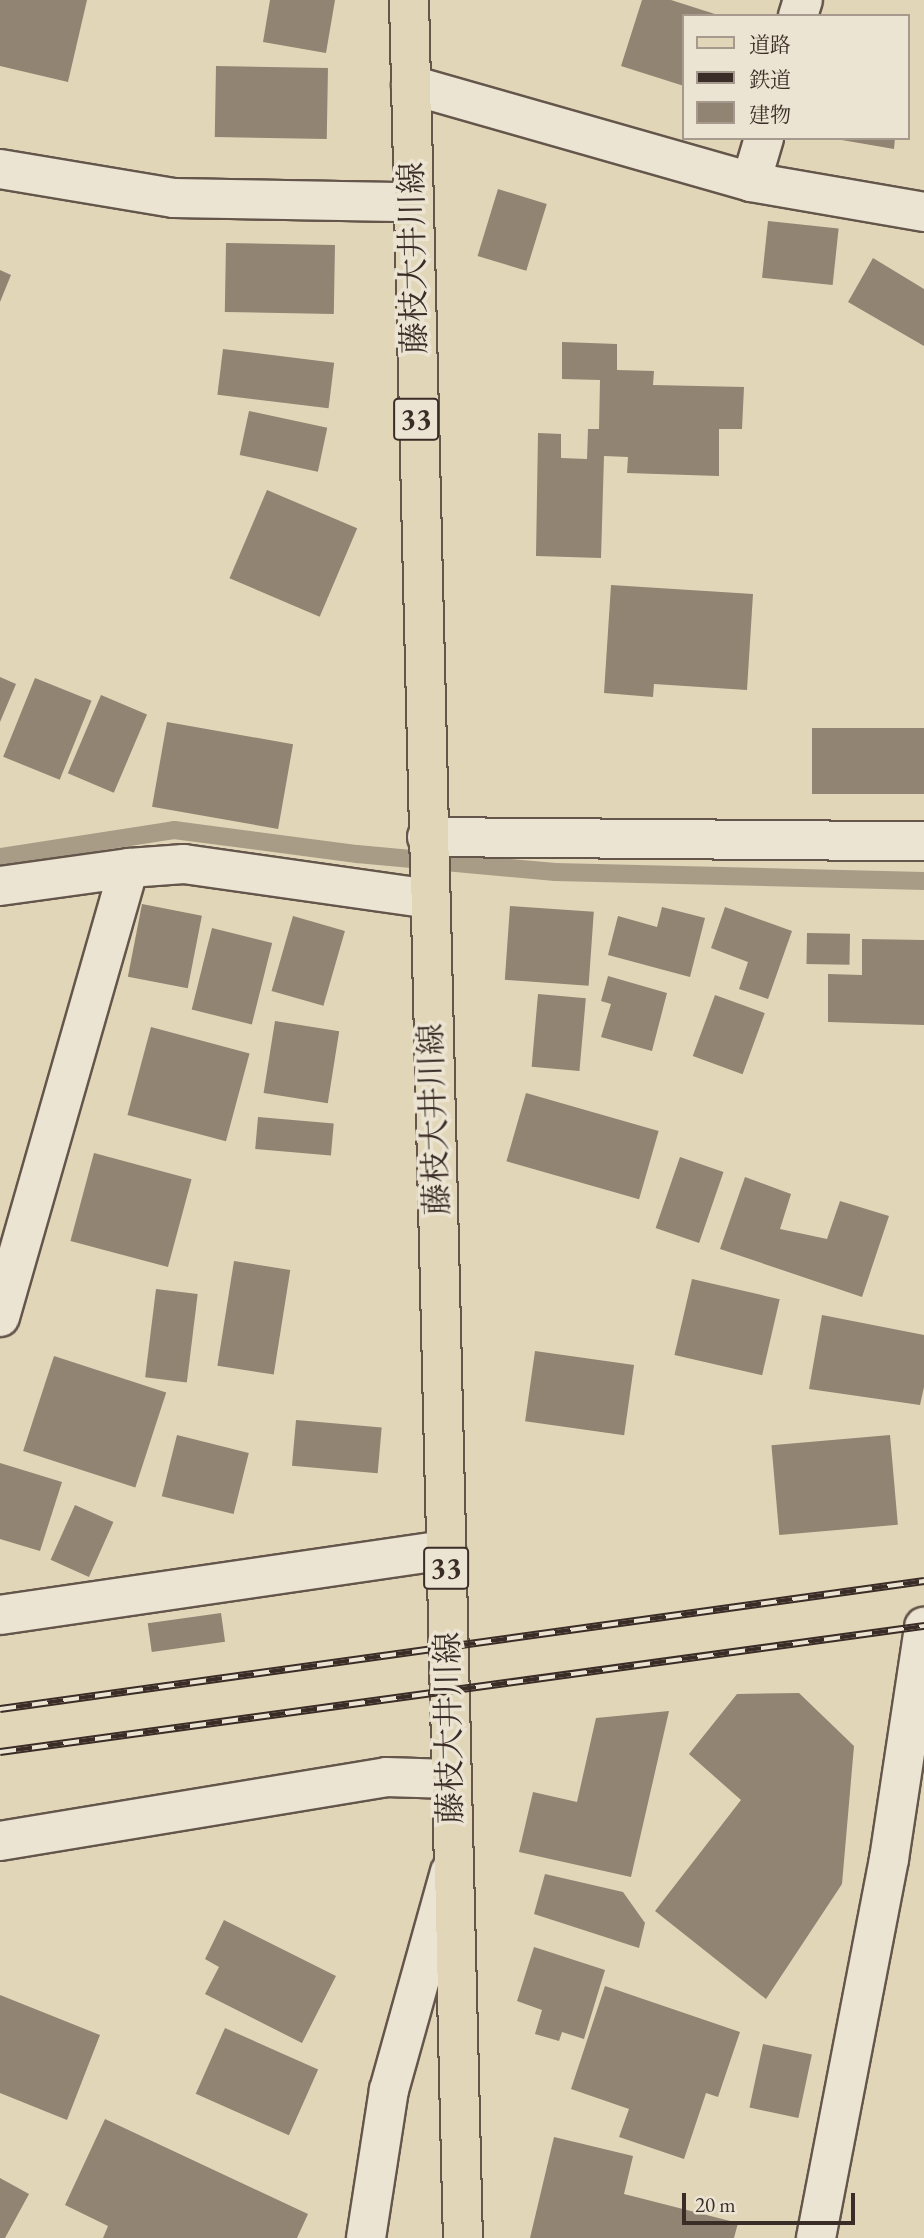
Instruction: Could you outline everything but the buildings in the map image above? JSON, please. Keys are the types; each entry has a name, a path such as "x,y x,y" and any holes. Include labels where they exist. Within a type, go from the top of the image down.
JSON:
{"main road":[{"name":"藤枝大井川線","path":"409,0 411,202 463,2238"}],"street":[{"path":"411,85 751,182 924,212"},
{"path":"751,182 763,140"},
{"path":"0,169 174,198 411,202"},
{"path":"427,837 924,841"},
{"path":"0,886 128,868 184,864 429,899"},
{"path":"0,1317 128,868"},
{"path":"0,1615 446,1550"},
{"path":"816,2238 889,1859 924,1627"},
{"path":"0,1841 386,1777 450,1779"},
{"path":"366,2238 389,2090 452,1866"}],"waterway":[{"path":"0,857 174,830 357,854 555,872 924,881"}],"railway":[{"path":"0,1709 924,1581"},
{"path":"0,1752 924,1626"}]}
